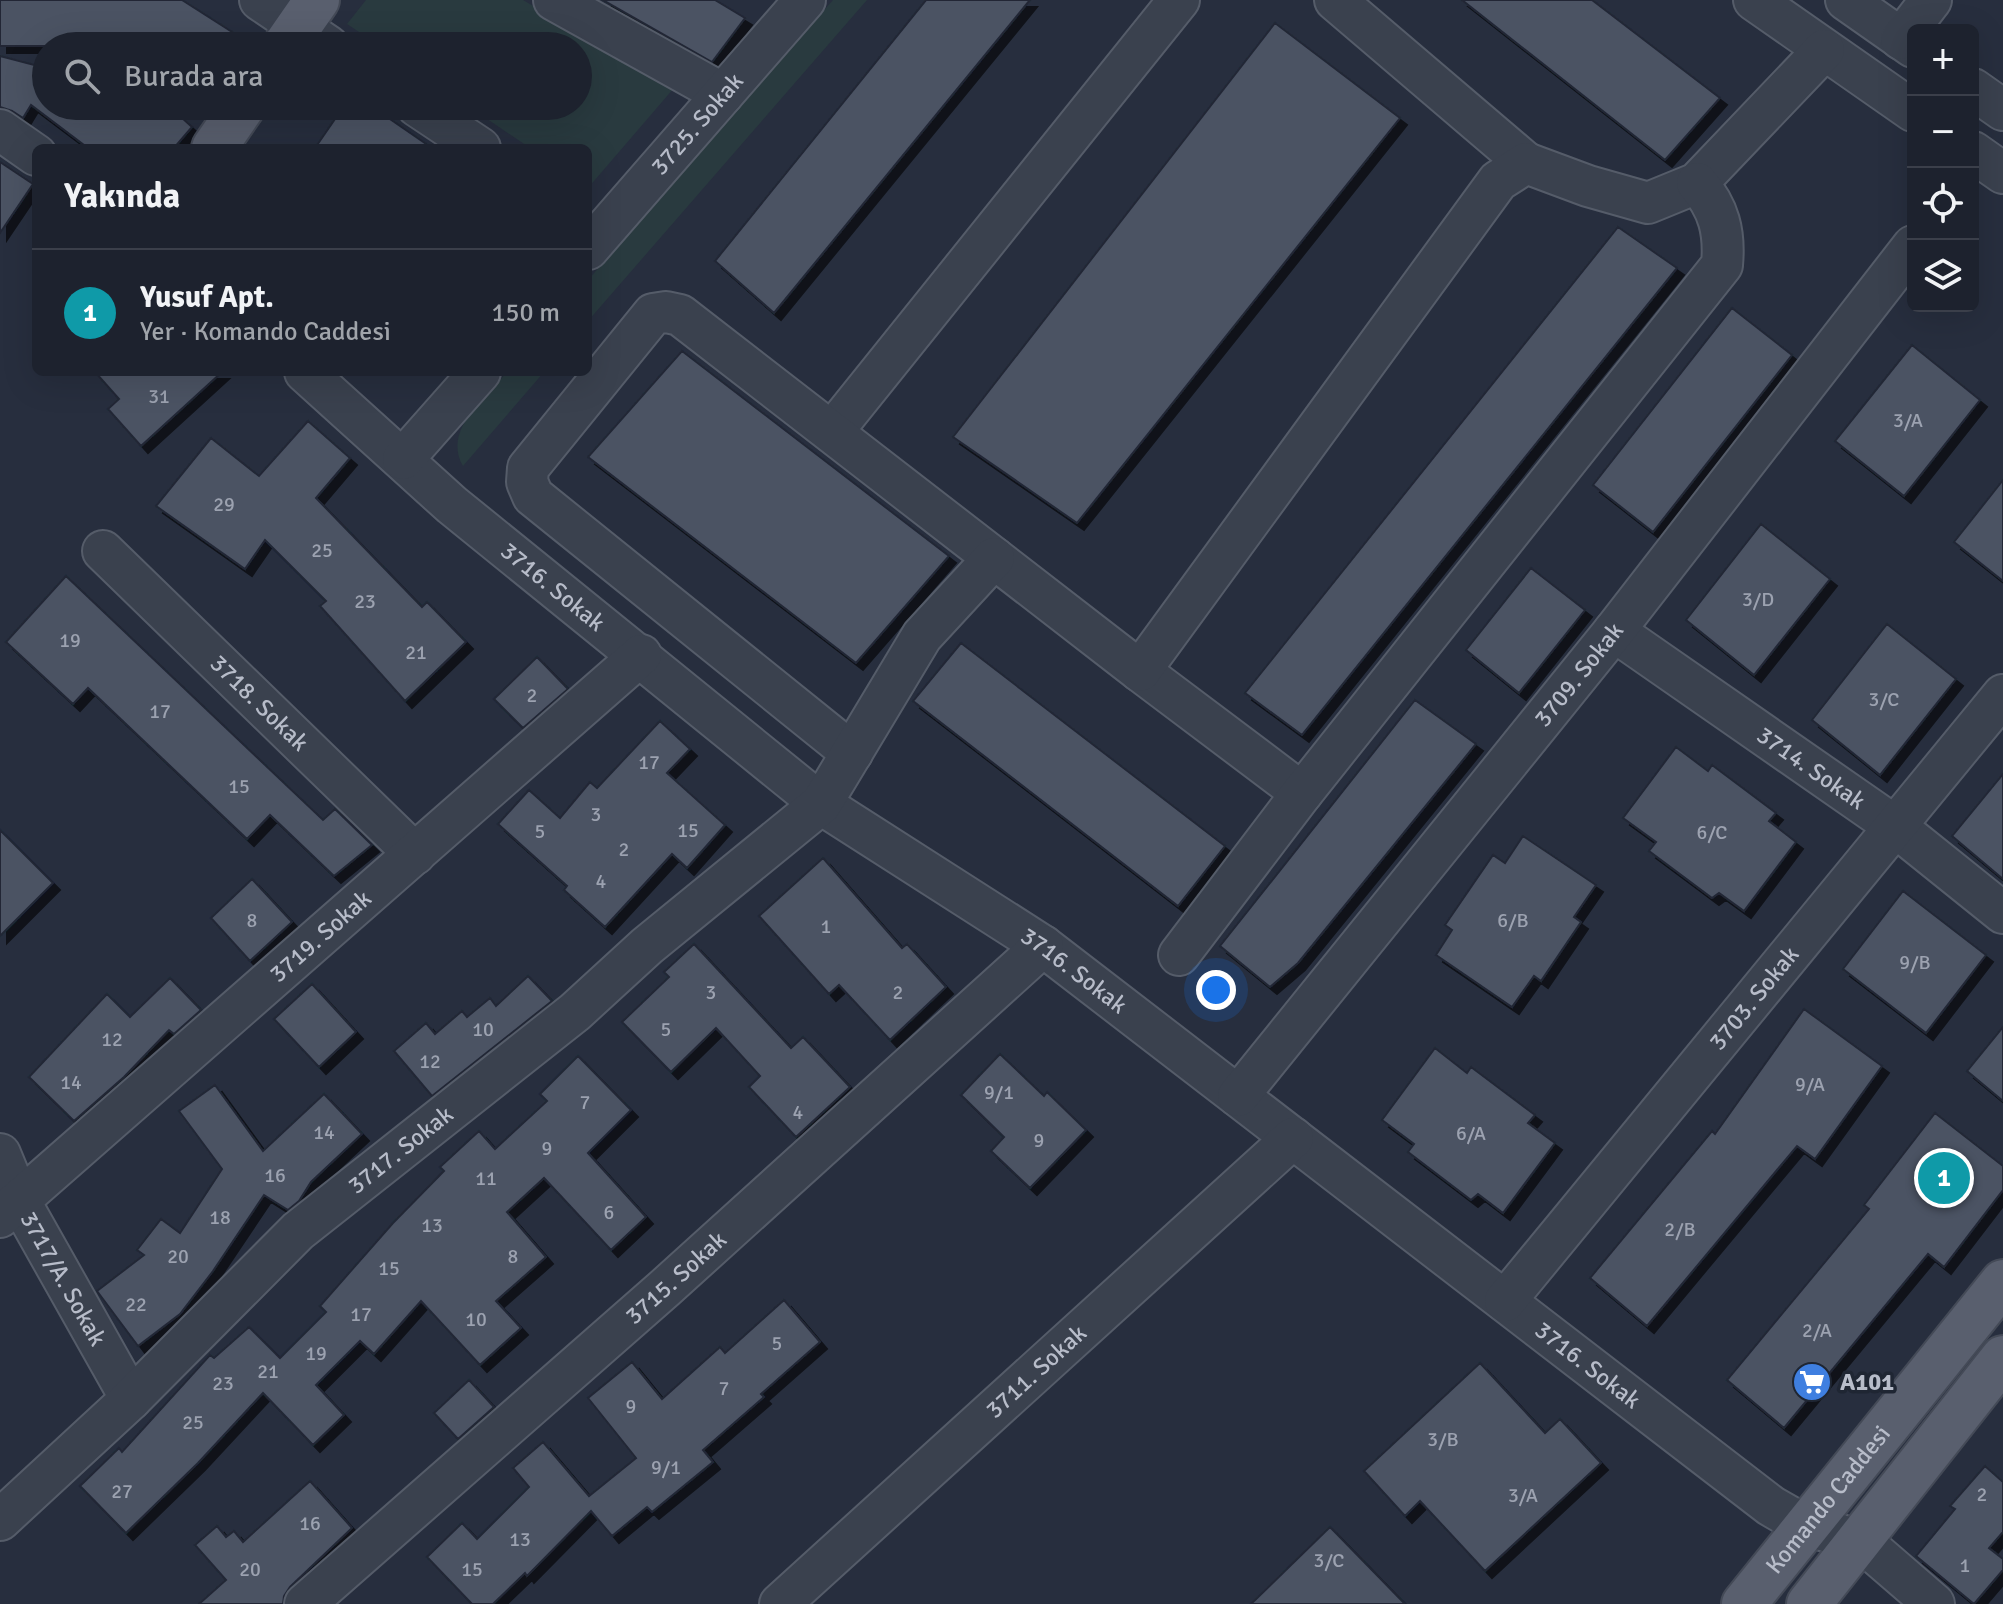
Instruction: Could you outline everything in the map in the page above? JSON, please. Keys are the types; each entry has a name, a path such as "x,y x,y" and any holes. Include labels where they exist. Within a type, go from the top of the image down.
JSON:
{"main road":[{"path":"217,144 233,120"},
{"name":"Komando Caddesi","path":"1744,1604 2003,1282"},
{"name":"Komando Caddesi","path":"1809,1604 2003,1358"}],"street":[{"path":"260,0 307,29"},
{"path":"554,0 723,94"},
{"name":"3725. Sokak","path":"593,234 805,0"},
{"path":"832,432 1179,0"},
{"path":"1335,0 1526,163 1588,186 1648,203 1697,183 1824,50"},
{"path":"1754,0 1907,107"},
{"path":"1846,0 1907,43"},
{"path":"1918,24 1931,0"},
{"path":"1979,93 2003,110"},
{"path":"438,120 474,144"},
{"path":"0,130 32,152"},
{"path":"1140,671 1498,181 1526,163"},
{"path":"1179,955 1302,793 1722,265 1722,227 1717,211 1697,183"},
{"name":"3709. Sokak","path":"1238,1096 1614,631 1907,254"},
{"path":"852,753 533,496 527,482 528,468 653,314 680,315 1302,793"},
{"name":"3716. Sokak","path":"310,376 452,505 641,655 821,804 1043,946 1771,1506 1806,1526 1860,1540"},
{"path":"403,459 476,376"},
{"name":"3718. Sokak","path":"103,551 415,854"},
{"name":"3717. Sokak","path":"0,1520 131,1399 298,1231 575,1012 647,946 821,804 922,636 994,558"},
{"name":"3714. Sokak","path":"1614,631 1896,827 2003,913"},
{"name":"3719. Sokak","path":"9,1208 641,655"},
{"name":"3703. Sokak","path":"1505,1301 2003,695"},
{"name":"3715. Sokak","path":"305,1604 641,1309 1043,946"},
{"name":"3711. Sokak","path":"780,1604 1293,1138"},
{"name":"3717/A. Sokak","path":"0,1154 9,1208 131,1399"},
{"path":"1860,1540 1934,1604"}],"shaded area":[{"path":"366,0 523,0 578,32 359,32 347,24"},
{"path":"833,0 867,0 592,316 592,275"},
{"path":"592,40 674,88 592,183 592,144 524,144 489,120 592,120"},
{"path":"503,376 541,376 463,466 458,453 458,440 462,427 478,403"}],"building":[{"path":"0,0 182,0 232,32 32,32 32,46 0,46"},
{"path":"603,0 715,0 745,18 712,62"},
{"path":"926,0 1030,0 774,313 715,261"},
{"path":"1462,0 1592,0 1720,98 1665,160"},
{"path":"1275,23 1400,118 1077,523 953,437"},
{"path":"0,56 32,64 32,106 23,118 0,107"},
{"path":"51,120 184,120 192,127 177,144 83,144"},
{"path":"334,120 391,120 426,144 318,144"},
{"path":"0,162 32,185 0,233"},
{"path":"1618,227 1677,268 1302,735 1245,693"},
{"path":"1732,308 1792,355 1653,532 1593,485"},
{"path":"1912,345 1980,400 1904,496 1835,441"},
{"path":"682,351 949,556 856,663 588,457"},
{"path":"99,376 218,376 141,446 108,409 119,399"},
{"path":"308,421 350,458 316,498 422,607 427,602 466,642 405,701 320,606 326,601 265,540 245,569 156,506 211,438 259,476"},
{"path":"2003,480 2003,581 1954,542"},
{"path":"1761,524 1830,579 1754,675 1686,620"},
{"path":"1531,568 1585,610 1519,693 1466,650"},
{"path":"66,576 323,820 335,809 372,845 334,876 270,815 247,839 88,688 73,704 6,642"},
{"path":"1887,624 1956,679 1880,775 1812,720"},
{"path":"961,643 1225,846 1178,906 913,701"},
{"path":"537,657 568,689 523,728 494,699"},
{"path":"1415,700 1476,744 1298,963 1270,987 1220,946"},
{"path":"660,721 690,749 667,773 725,825 687,868 672,854 605,927 564,890 567,886 498,824 529,790 560,818 590,782 597,788"},
{"path":"1676,747 1708,771 1712,765 1776,813 1769,821 1796,842 1744,911 1719,893 1712,898 1649,851 1656,842 1623,818"},
{"path":"2003,774 2003,879 1952,836"},
{"path":"0,830 53,883 0,936"},
{"path":"1523,836 1596,885 1574,917 1581,922 1541,981 1534,976 1512,1007 1436,955 1452,930 1445,925 1493,855 1505,863"},
{"path":"823,858 902,948 907,944 946,987 890,1040 839,985 829,994 759,916"},
{"path":"252,879 292,922 250,961 211,918"},
{"path":"1903,891 1986,955 1926,1033 1843,969"},
{"path":"694,944 791,1048 803,1037 850,1087 796,1137 749,1087 760,1076 716,1028 671,1072 622,1022 669,977 664,972"},
{"path":"528,976 552,1001 432,1096 394,1051 426,1023 435,1034 462,1011 467,1017 490,998 496,1006"},
{"path":"170,978 201,1010 174,1034 169,1030 124,1077 74,1121 29,1077 107,994 130,1017"},
{"path":"312,984 356,1032 319,1067 274,1019"},
{"path":"1804,1009 1882,1066 1815,1159 1797,1146 1647,1326 1590,1278 1712,1131 1715,1134"},
{"path":"2003,1027 2003,1101 1967,1071"},
{"path":"1435,1048 1467,1073 1471,1067 1535,1115 1528,1123 1555,1143 1503,1213 1478,1194 1471,1200 1408,1152 1414,1144 1382,1120"},
{"path":"1000,1054 1044,1096 1047,1092 1086,1130 1030,1188 991,1151 1004,1137 961,1095"},
{"path":"578,1056 631,1110 588,1153 646,1217 611,1250 544,1178 507,1212 546,1257 496,1301 521,1328 480,1365 421,1301 374,1354 360,1341 316,1385 344,1415 313,1445 263,1393 198,1463 126,1533 80,1486 119,1448 122,1452 210,1355 214,1358 249,1327 280,1358 326,1312 320,1306 444,1171 440,1167 479,1131 495,1149 547,1101 540,1094"},
{"path":"215,1085 263,1151 324,1094 362,1134 311,1182 299,1201 288,1210 264,1195 180,1314 138,1346 97,1291 144,1255 137,1250 161,1219 180,1233 222,1169 179,1111"},
{"path":"1935,1113 2003,1166 2003,1190 1944,1267 1928,1254 1784,1428 1727,1380 1869,1209 1864,1205"},
{"path":"784,1300 820,1342 761,1394 764,1397 703,1450 713,1462 652,1512 647,1507 612,1536 591,1511 527,1576 525,1573 493,1604 472,1604 427,1557 462,1523 477,1539 529,1487 513,1468 543,1442 589,1496 636,1458 588,1398 632,1362 662,1399 720,1347 725,1353"},
{"path":"1480,1363 1545,1433 1560,1419 1601,1463 1485,1571 1420,1501 1405,1516 1364,1471"},
{"path":"469,1380 494,1407 458,1439 434,1413"},
{"path":"1985,1466 2003,1482 2003,1532 1989,1548 2003,1559 2003,1570 1974,1604 1916,1556 1955,1509 1950,1506"},
{"path":"310,1481 352,1528 290,1587 283,1604 199,1604 226,1580 195,1545 217,1526 226,1537 234,1531 243,1542"},
{"path":"1330,1527 1405,1604 1251,1604"}],"place":[{"name":"Yusuf Apt.","path":"1944,1178"},
{"name":"A101","path":"1812,1382"}]}
